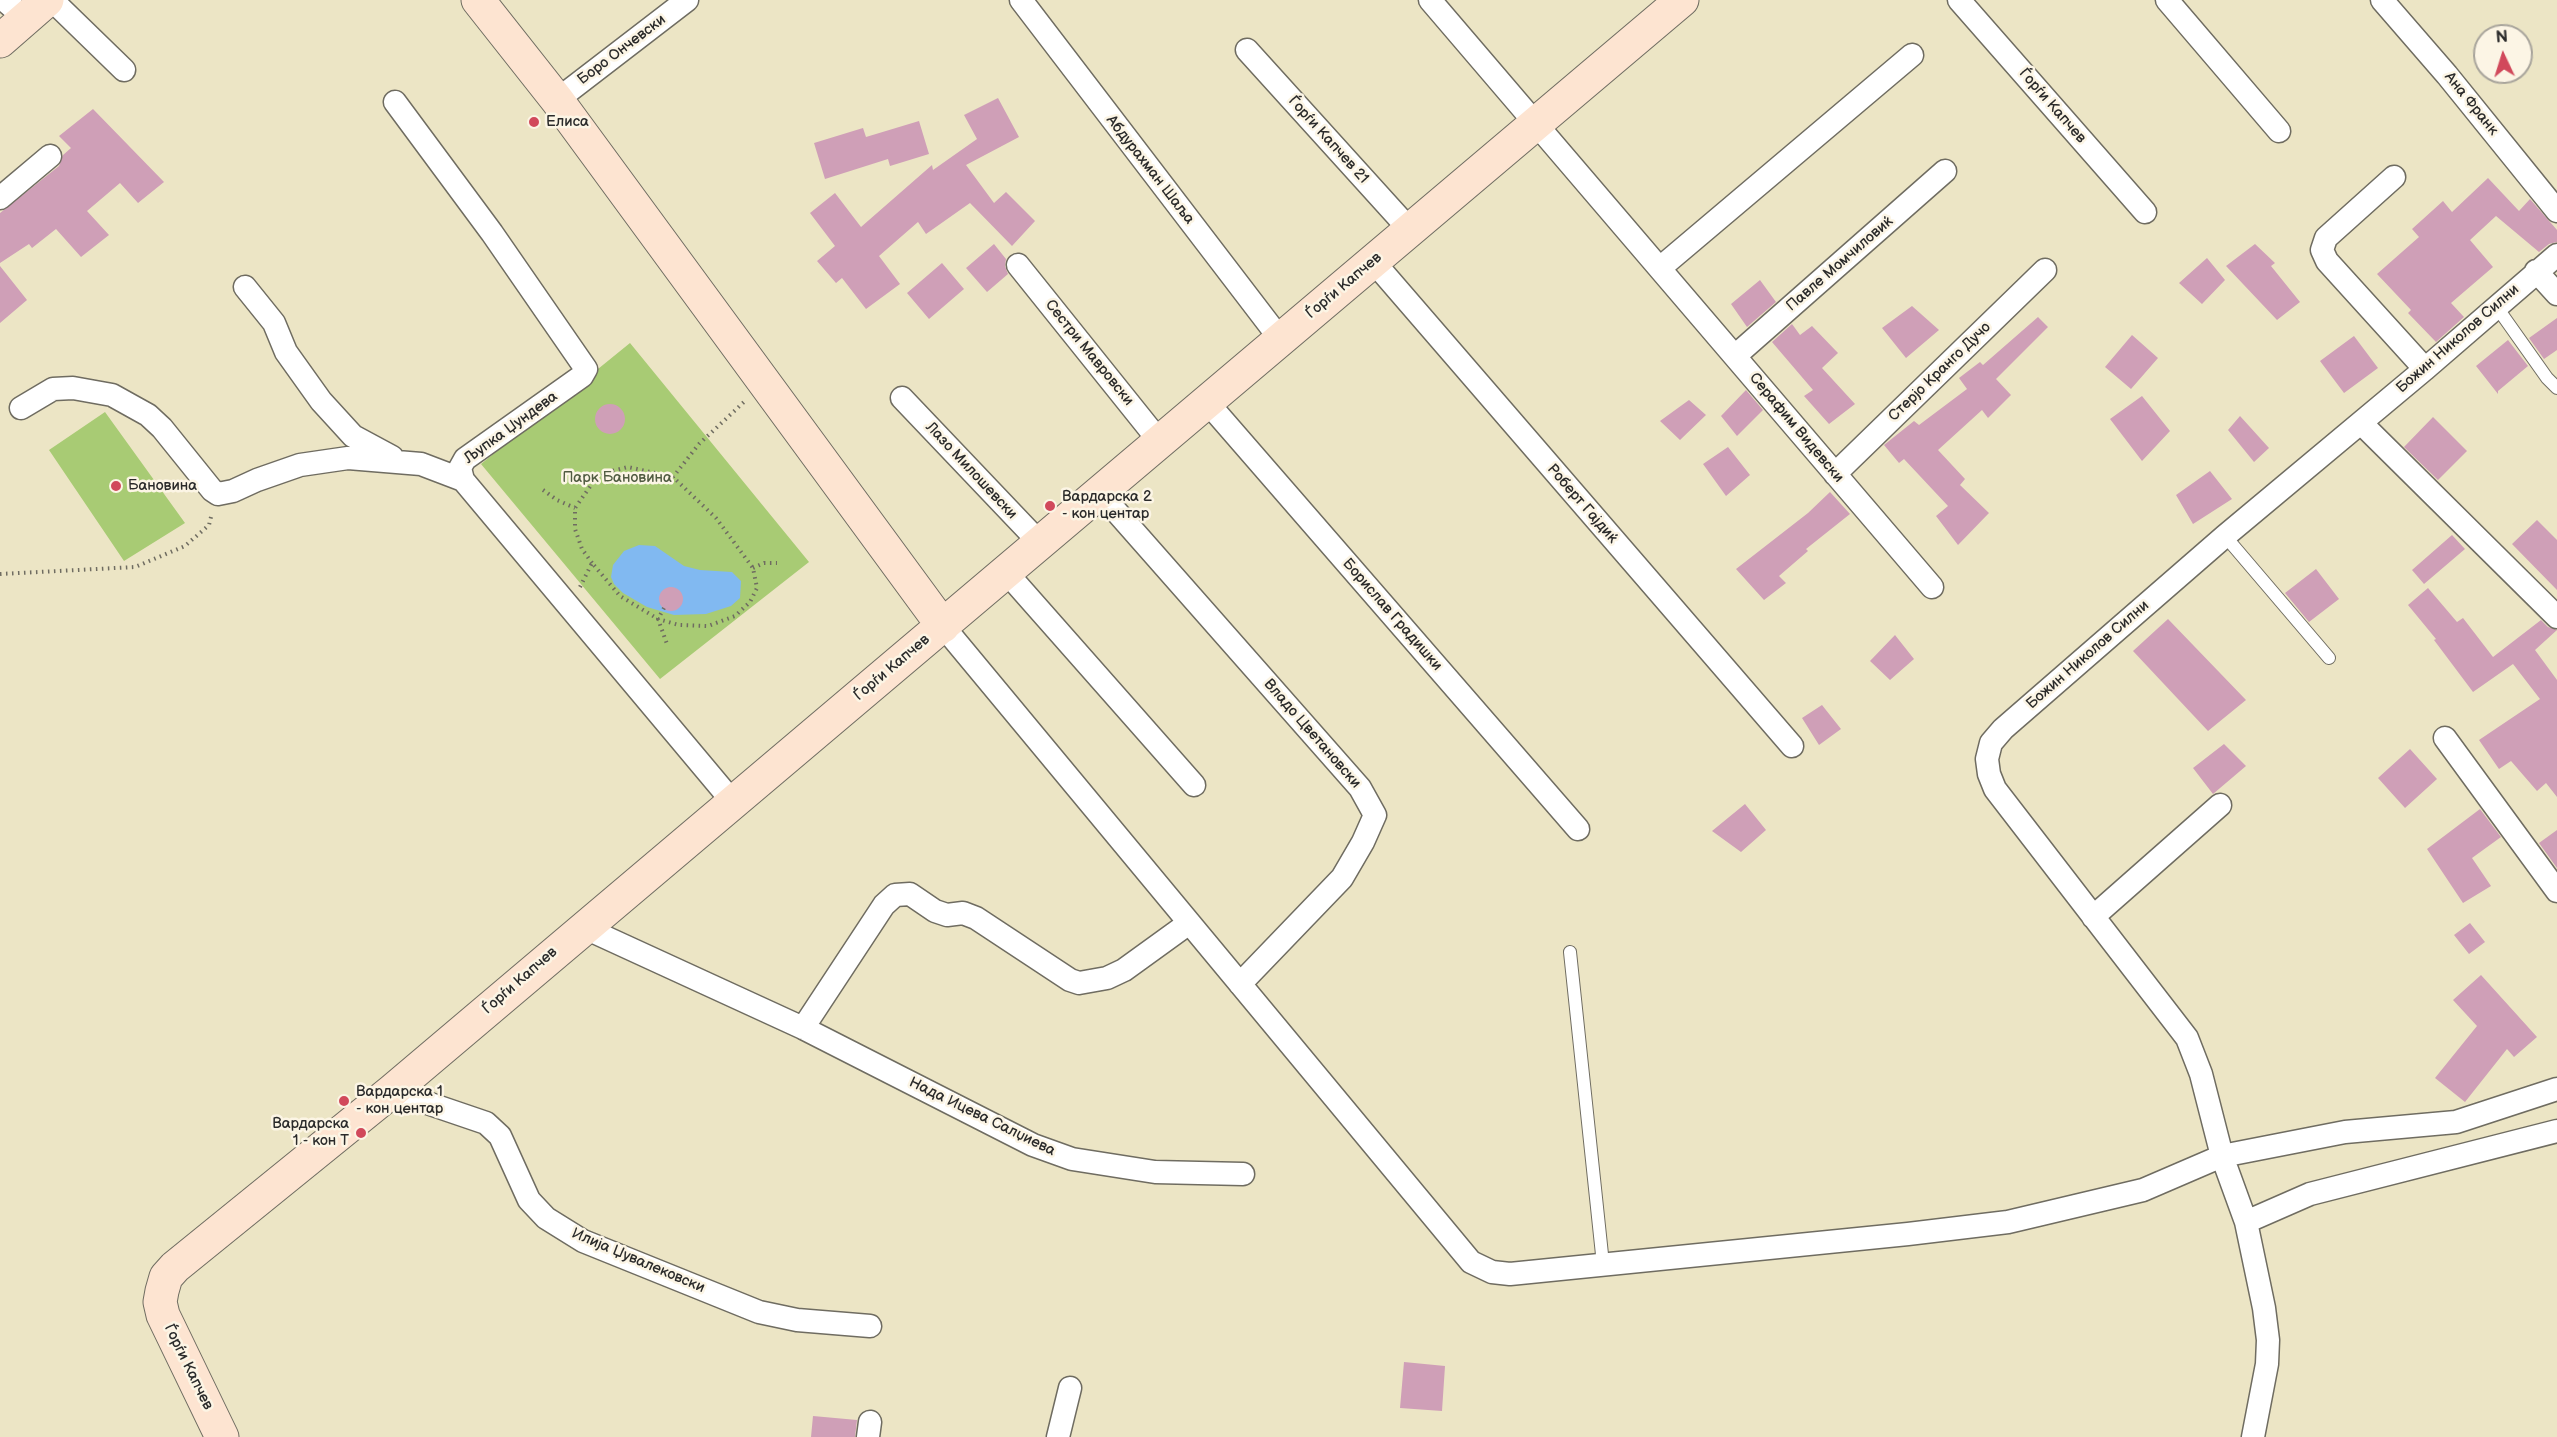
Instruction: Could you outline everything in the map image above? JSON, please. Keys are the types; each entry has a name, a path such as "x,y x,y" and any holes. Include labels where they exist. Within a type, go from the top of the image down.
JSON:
{"street":[{"path":"478,0 556,100 943,626 1471,1262 1492,1272 1510,1274 2008,1222 2143,1190 2222,1156 2345,1132 2456,1122 2557,1089"},
{"name":"Боро Ончевски","path":"556,100 687,0"},
{"name":"Серафим Видевски","path":"1430,0 1932,587"},
{"name":"Ѓорѓи Капчев","path":"222,1437 163,1316 160,1302 166,1277 175,1267 392,1091 583,927 943,626 1682,0"},
{"name":"Ѓорѓи Капчев","path":"1959,0 2145,212"},
{"path":"2167,0 2279,131"},
{"name":"Ана Франк","path":"2382,0 2447,75 2557,211"},
{"name":"Абдурахман Шаља","path":"1031,3 1281,340"},
{"path":"0,41 32,5 124,70"},
{"name":"Ѓорѓи Капчев 21","path":"1247,50 1410,230"},
{"path":"1660,268 1912,55"},
{"name":"Љупка Џундева","path":"395,102 492,233 586,369 582,376 465,459 460,468 463,480 732,801"},
{"path":"0,198 50,156"},
{"name":"Павле Момчиловиќ","path":"1735,356 1945,171"},
{"path":"2394,177 2326,238 2322,250 2326,261 2425,369"},
{"name":"Божин Николов Силни","path":"2246,1222 2222,1156 2201,1074 2187,1038 1995,789 1989,774 1987,759 1991,743 2003,729 2224,536 2425,369 2557,255"},
{"name":"Роберт Гајдиќ","path":"1373,261 1792,746"},
{"name":"Сестри Мавровски","path":"1018,265 1160,442"},
{"name":"Стерјо Кранго Дучо","path":"1835,474 2045,270"},
{"path":"2536,271 2557,294"},
{"path":"245,287 274,323 286,352 297,369 339,422 353,436 370,447 404,462"},
{"path":"21,408 53,389 73,388 112,395 148,415 162,428 212,490 218,494 233,491 300,465 348,459 422,464 463,480"},
{"name":"Лазо Милошевски","path":"902,398 1040,543"},
{"name":"Борислав Градишки","path":"1207,402 1578,829"},
{"path":"2361,423 2557,616"},
{"name":"Владо Цветановски","path":"1100,493 1360,788 1375,815 1363,842 1342,878 1240,984"},
{"path":"1006,572 1194,784"},
{"path":"2445,738 2557,891"},
{"path":"2093,917 2220,805"},
{"path":"803,1028 884,905 895,895 910,894 935,911 948,915 963,913 976,918 1070,980 1079,983 1107,978 1124,970 1189,923"},
{"name":"Нада Ицева Салџиева","path":"583,927 803,1028 1033,1145 1072,1159 1155,1172 1243,1174"},
{"name":"Илија Џувалековски","path":"392,1091 486,1123 500,1136 529,1200 546,1218 583,1242 759,1312 797,1320 870,1326"},
{"path":"2253,1437 2262,1401 2268,1340 2264,1308 2246,1222 2310,1194 2557,1131"},
{"path":"1058,1437 1071,1388"}],"lane":[{"path":"2496,306 2547,378 2557,388"},
{"path":"2224,536 2328,658"},
{"path":"1570,952 1603,1264"}],"path":[{"path":"673,477 699,444 764,383"},
{"path":"628,467 673,477 716,518 753,568 757,588 750,602 735,616 708,626 679,625 658,619 620,596 592,564 582,549 575,529 575,508 594,481 608,472 628,467"},
{"path":"543,490 557,500 575,508"},
{"path":"0,574 135,567 185,546 208,525 218,494"},
{"path":"753,568 764,563 777,563"},
{"path":"570,608 592,564"},
{"path":"664,608 658,619 667,644"}],"green space":[{"name":"Парк Бановина","path":"630,343 809,562 660,679 481,464"},
{"name":"Бановина","path":"105,412 185,523 124,561 49,450"}],"water":[{"path":"639,545 655,546 684,566 700,570 732,572 741,581 740,598 731,606 706,614 674,615 647,607 623,593 611,577 613,565 624,551"}],"building":[{"path":"998,98 1019,137 966,165 994,203 1006,192 1035,221 1012,246 970,203 926,234 918,222 879,256 900,284 866,309 842,278 836,283 817,261 835,246 810,213 835,193 861,227 932,165 933,170 977,139 964,115"},
{"path":"93,109 164,182 138,203 120,183 87,211 109,235 81,257 56,229 32,248 29,244 0,263 0,213 59,166 63,155 71,148 59,136"},
{"path":"919,121 929,154 890,166 888,159 825,179 814,143 863,128 866,137"},
{"path":"2488,178 2519,211 2530,199 2557,230 2557,242 2549,244 2539,252 2496,216 2470,240 2493,267 2451,303 2464,317 2436,342 2408,313 2411,310 2377,274 2419,237 2412,229 2443,201 2452,212"},
{"path":"994,244 1006,259 1005,266 1008,274 987,292 966,268"},
{"path":"2255,244 2275,263 2271,266 2300,302 2277,320 2226,266"},
{"path":"2207,258 2225,280 2202,304 2179,283"},
{"path":"942,263 964,289 929,319 907,293"},
{"path":"0,266 27,300 0,323"},
{"path":"1760,280 1776,302 1747,327 1731,304"},
{"path":"1912,306 1939,330 1906,358 1882,328"},
{"path":"2038,317 2048,327 1996,379 2011,395 1988,418 1982,410 1938,450 1965,479 1960,485 1989,513 1958,545 1936,516 1948,506 1904,459 1899,463 1884,445 1914,421 1919,425 1967,389 1959,378 1980,362 1983,365"},
{"path":"2557,318 2557,350 2544,359 2529,338"},
{"path":"1792,324 1800,335 1812,326 1838,353 1822,368 1855,404 1829,424 1804,396 1813,390 1772,342"},
{"path":"2132,335 2158,358 2131,389 2105,367"},
{"path":"2354,336 2378,368 2344,393 2320,361"},
{"path":"2508,340 2528,366 2498,391 2498,394 2476,366"},
{"path":"1746,390 1763,410 1737,436 1721,416"},
{"path":"2142,396 2170,431 2142,461 2110,419"},
{"path":"1689,400 1706,415 1680,440 1660,421"},
{"path":"610,404 621,408 625,419 621,430 610,434 599,430 595,419 599,408"},
{"path":"2240,416 2269,448 2254,462 2228,430"},
{"path":"2433,417 2467,451 2438,480 2404,447"},
{"path":"1728,447 1750,475 1726,496 1703,464"},
{"path":"2210,471 2232,499 2193,524 2176,495"},
{"path":"1830,492 1850,514 1806,549 1808,551 1779,576 1786,583 1764,600 1736,569 1808,513"},
{"path":"2537,520 2557,540 2557,590 2512,544"},
{"path":"2452,535 2465,549 2424,584 2412,570"},
{"path":"2316,569 2339,599 2309,622 2285,593"},
{"path":"671,587 680,590 683,599 680,608 671,611 662,608 659,599 662,590"},
{"path":"2428,588 2457,622 2463,618 2493,657 2541,620 2548,627 2557,630 2535,650 2557,680 2557,797 2546,783 2537,791 2511,761 2499,769 2479,740 2540,699 2513,664 2473,692 2434,640 2436,639 2408,605"},
{"path":"2168,619 2246,700 2208,731 2133,651"},
{"path":"1895,635 1914,659 1890,680 1870,661"},
{"path":"1822,705 1841,729 1819,745 1802,718"},
{"path":"2224,744 2246,766 2213,794 2193,768"},
{"path":"2410,749 2437,779 2405,808 2378,778"},
{"path":"1745,804 1766,830 1741,852 1712,831"},
{"path":"2480,809 2501,837 2472,858 2491,886 2463,903 2427,849"},
{"path":"2557,830 2557,868 2539,843"},
{"path":"2470,923 2485,942 2469,954 2454,935"},
{"path":"2481,975 2537,1037 2514,1057 2507,1049 2465,1102 2435,1078 2477,1026 2453,1000"},
{"path":"1404,1362 1445,1366 1442,1411 1400,1408"},
{"path":"813,1416 857,1420 855,1437 811,1437"}],"place":[{"name":"Елиса","path":"534,122"},
{"name":"Бановина","path":"116,486"},
{"name":"Вардарска 2 - кон центар","path":"1050,506"},
{"name":"Вардарска 1 - кон центар","path":"344,1101"},
{"name":"Вардарска 1 - кон Т","path":"361,1133"}]}
